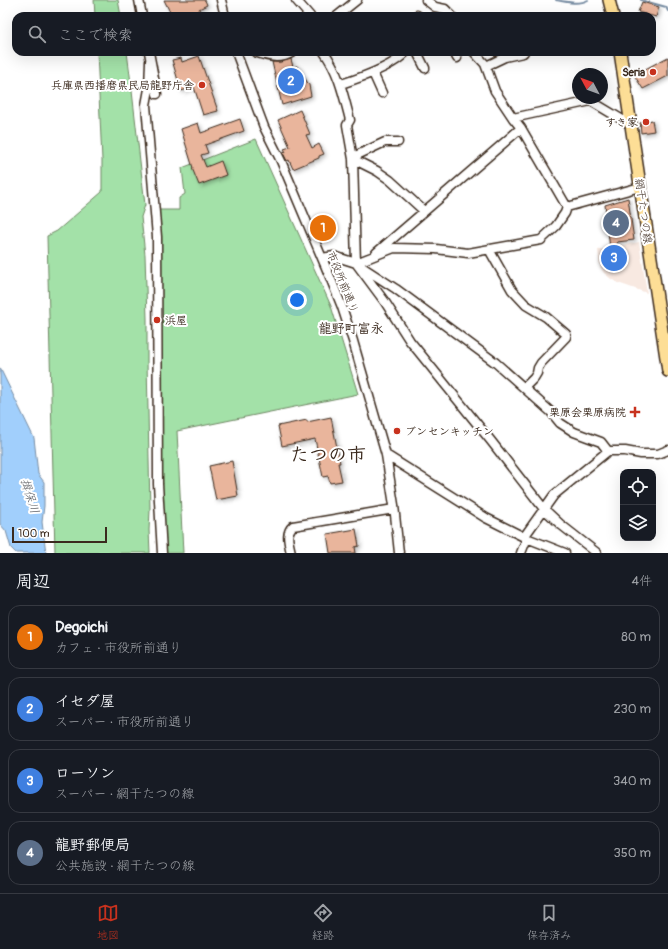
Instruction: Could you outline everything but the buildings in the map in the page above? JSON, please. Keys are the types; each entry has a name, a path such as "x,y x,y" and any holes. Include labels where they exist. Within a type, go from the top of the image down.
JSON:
{"main road":[{"path":"609,0 612,12"},
{"name":"網干たつの線","path":"621,56 668,371"}],"street":[{"path":"139,0 141,12"},
{"path":"221,0 224,12"},
{"path":"296,0 306,12"},
{"path":"342,12 357,0"},
{"path":"426,0 431,5 445,9 448,12"},
{"path":"149,56 157,94"},
{"name":"市役所前通り","path":"237,56 264,127 281,162 342,307 386,455 399,553"},
{"path":"267,56 283,56"},
{"path":"328,56 341,84 350,120 347,125 353,158 356,263 385,302 410,341 544,509 560,524 597,553"},
{"path":"341,84 373,73 403,56"},
{"path":"419,56 425,68"},
{"path":"356,263 394,248 436,249 468,253 541,240 556,226 565,214 567,207 521,128 496,91 485,64 478,56"},
{"path":"486,66 510,56"},
{"path":"150,61 149,89 146,105 156,237 158,484 162,553"},
{"path":"373,73 382,93"},
{"path":"513,118 591,101 631,125"},
{"path":"372,256 521,128"},
{"path":"353,158 385,142 398,142"},
{"path":"353,158 390,180 424,211"},
{"path":"567,207 640,187"},
{"path":"491,249 491,253 512,290 526,305 546,317 566,334 566,337 541,363 534,378 524,388"},
{"path":"322,258 334,256 356,263 396,289 490,358 550,412 560,423 574,432 601,442 608,451"},
{"path":"521,553 525,538 554,495 608,451 658,454 668,450"},
{"path":"386,455 486,518 525,538 565,553"},
{"path":"291,553 288,535 289,529 293,526 394,509"}],"shaded area":[{"path":"639,242 647,293 618,283 604,273 600,267 598,250"}],"green space":[{"path":"94,0 118,0 120,12 95,12"},
{"path":"97,56 128,56 145,205 141,217 145,255 147,319 150,553 55,553 47,236 57,231 102,192"},
{"path":"256,139 331,306 358,394 177,431 183,553 164,553 161,479 159,210 179,210 179,198 185,194 182,168"}],"water":[{"name":"揖保川","path":"0,368 34,438 38,474 44,482 42,522 46,553 16,553 11,548 6,531 0,524"}],"waterway":[{"path":"556,0 577,3 588,0"},
{"path":"641,0 666,7 668,11"}],"place":[{"name":"Seria","path":"653,72"},
{"name":"イセダ屋","path":"291,81"},
{"name":"兵庫県西播磨県民局龍野庁舎","path":"202,85"},
{"name":"すき家","path":"646,122"},
{"name":"龍野郵便局","path":"616,223"},
{"name":"Degoichi","path":"323,228"},
{"name":"ローソン","path":"614,258"},
{"name":"浜屋","path":"157,320"},
{"name":"栗原会栗原病院","path":"635,412"},
{"name":"ブンセンキッチン","path":"397,431"}],"district":[{"name":"龍野町富永","path":"351,328"},
{"name":"たつの市","path":"328,454"}]}
